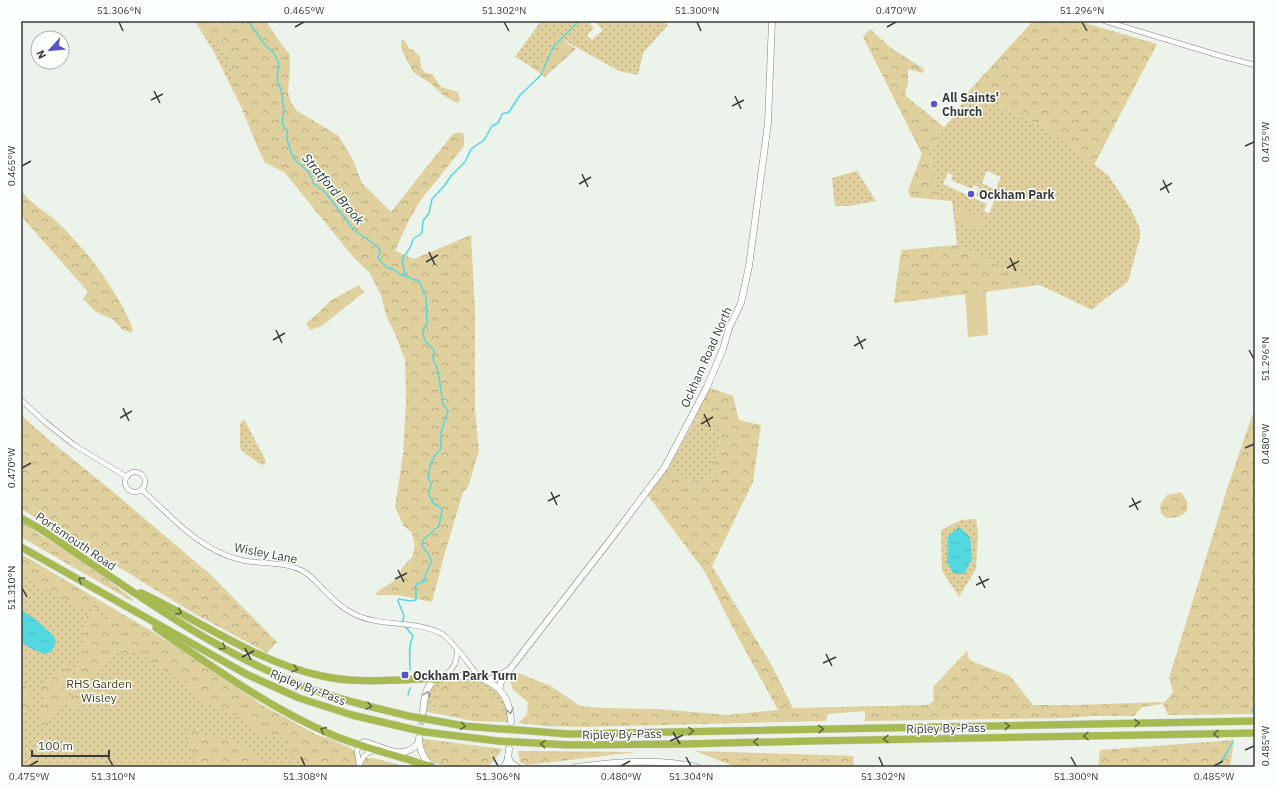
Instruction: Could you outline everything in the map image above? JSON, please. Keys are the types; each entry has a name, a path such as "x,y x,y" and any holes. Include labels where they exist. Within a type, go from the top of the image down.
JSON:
{"highway":[{"name":"Portsmouth Road","path":"21,518 42,530 119,582"},
{"path":"21,547 114,600 231,681 266,702 306,723 359,745 432,766"},
{"path":"119,582 149,596 273,661 306,672 327,677 358,681 440,678"},
{"name":"Ripley By-Pass","path":"119,582 175,620 252,664 278,676 302,686 357,703 408,716 424,716 464,726 568,734 1255,721"},
{"name":"Ripley By-Pass","path":"114,600 246,674 299,698 352,715 425,732 498,741 569,745 1255,734"}],"main road":[{"name":"Ockham Road North","path":"499,689 501,682 510,669 666,467 707,387 723,349 741,303 749,266 768,123 772,21"},
{"name":"Ockham Road North","path":"487,680 497,677 510,669"},
{"path":"424,716 427,691 430,685 440,678 465,675 487,680 499,689 505,696 509,705 512,722"},
{"path":"359,745 364,742 402,753 410,751 419,740 422,753 432,766"},
{"path":"504,767 508,757 509,748"},
{"path":"508,757 511,763 516,767"},
{"path":"576,767 640,761 673,763 697,767"}],"street":[{"path":"1105,21 1255,65"},
{"path":"21,400 45,422 74,445 127,477 133,472 141,474 144,481 141,489"},
{"name":"Wisley Lane","path":"127,477 125,483 128,488 136,492 141,489 178,525 216,552 242,561 286,565 297,568 308,574 340,605 353,614 373,621 416,625 429,628 442,634 450,640 479,677"},
{"path":"440,678 451,672 456,665 457,650"},
{"path":"359,745 357,751 359,767"},
{"path":"359,767 364,755 375,750"}],"green space":[{"path":"195,21 217,21 218,41 231,68 232,85 242,109 215,54"},
{"path":"195,21 266,21 290,55 288,92 291,102 296,110 339,136 353,160 362,183 391,212 452,135 458,132 464,134 464,146 420,201 408,222 395,251 414,259 471,235 475,310 475,411 479,451 468,487 463,492 432,602 397,595 375,595 381,589 397,579 402,568 412,557 415,547 412,533 403,525 395,507 403,454 406,402 405,360 386,315 381,295 369,272 354,258 285,173 265,163 232,85 231,68 218,41 211,38 199,28"},
{"path":"541,21 593,21 590,24 594,28 587,35 592,40 603,30 594,21 664,21 668,25 643,53 638,75 619,71 558,37 543,62 527,64 515,57"},
{"path":"1033,21 1078,21 1157,44 1094,165 1046,128 968,92"},
{"path":"870,29 891,48 924,69 923,73 908,69 908,84 905,92 907,97 944,127 929,154 939,200 910,197 908,190 922,154 863,37"},
{"path":"558,37 576,49 545,77 527,64 543,62"},
{"path":"402,40 406,42 409,49 412,49 420,57 421,67 425,73 432,74 441,87 458,92 460,100 457,103 444,96 430,83 413,72 401,48"},
{"path":"968,92 1046,128 1108,175 1132,211 1140,229 1140,238 1128,282 1092,310 957,245 952,201 939,200 929,154 944,127 956,114","holes":["987,171 1001,177 995,190 998,192 989,214 984,211 987,204 943,184 948,173 953,175 951,180 972,189 974,185 979,187 976,196 985,200 986,197 990,199 994,189 982,183"]},
{"path":"857,171 876,201 849,206 835,206 832,178"},
{"path":"21,189 32,202 51,216 73,238 90,258 120,302 132,326 133,330 131,333 122,329 112,319 96,312 83,299 88,292 21,216"},
{"path":"960,208 985,219 980,231 955,220"},
{"path":"957,245 1040,285 894,303 901,250"},
{"path":"359,285 364,292 322,326 310,330 306,323 330,301"},
{"path":"986,292 988,335 968,337 965,293"},
{"path":"707,387 733,396 739,420 761,425 753,482 712,566 772,666 793,708 929,705 934,700 933,687 967,651 968,657 971,661 1010,676 1033,705 1160,702 1163,704 1142,707 1134,716 865,721 865,711 828,714 826,721 581,727 518,723 527,715 528,702 513,690 510,681 518,673 551,686 580,706 659,709 727,715 778,710 733,628 705,572 646,493 665,467 690,481 713,478 710,466 717,456 722,429 691,417"},
{"path":"1255,407 1255,714 1168,715 1163,704 1173,692 1169,678 1228,486"},
{"path":"21,415 211,575 277,642 267,653 195,614 21,509"},
{"path":"244,419 266,461 265,464 261,465 242,451 240,447 240,424"},
{"path":"695,419 722,429 717,456 710,466 713,478 690,481 668,469"},
{"path":"1181,492 1187,501 1187,511 1177,517 1166,518 1161,513 1160,505 1167,495"},
{"path":"976,519 978,534 976,569 959,597 942,571 941,530 961,520"},
{"path":"21,522 92,568 133,599 132,601 21,537"},
{"name":"RHS Garden Wisley","path":"21,554 153,632 262,705 317,735 352,749 357,767 21,767"},
{"path":"21,554 187,653 262,705 317,735 352,749 355,753 357,767 303,766 289,753 283,739 279,735 260,734 245,717 226,712 204,702 191,690 187,681 175,677 136,651 127,654 117,653 104,666 97,670 93,693 85,706 76,709 68,705 74,684 76,665 82,647 87,616 95,612 106,621 112,617 92,605 82,609 39,586 29,576 22,579"},
{"path":"65,664 69,669 72,678 70,688 64,703 55,710 47,728 41,729 37,721 43,713 45,703 40,690 45,680 55,680"},
{"path":"452,679 468,679 485,683 497,692 505,705 509,722 506,722 502,717 501,708 473,687 451,685 436,706 428,712 425,711 427,695 432,686 436,683"},
{"path":"21,680 29,692 31,701 29,710 25,714 21,712"},
{"path":"451,685 473,687 491,696 500,707 506,722 474,721 428,712 436,706 432,696 434,693 440,688"},
{"path":"197,731 212,738 227,738 242,746 267,767 204,767 187,745 190,732"},
{"path":"422,738 425,739 428,745 428,750 437,759 451,764 470,767 444,766 432,761 424,748"},
{"path":"425,739 503,749 488,766 471,768 451,764 434,757 429,752"},
{"path":"1234,740 1230,767 1098,767 1100,750"},
{"path":"518,751 636,752 527,765 520,762"},
{"path":"695,751 853,756 854,767 736,767"},
{"path":"366,758 373,758 408,767 362,767 362,764"}],"water":[{"path":"959,527 970,537 972,559 964,574 954,574 947,563 948,536"},
{"path":"21,610 35,619 54,636 56,642 51,652 44,654 21,642"}],"waterway":[{"name":"Stratford Brook","path":"248,21 265,45 274,53 279,64 277,80 281,89 284,111 282,124 287,130 287,139 292,155 296,161 309,172 314,184 325,192 354,230 380,249 378,258 387,268 419,281 426,297 427,323 423,335 426,342 434,350 433,359 438,370 443,404 448,411 441,432 441,449 435,455 431,463 428,477 431,484 429,495 433,503 440,507 442,511 439,526 423,540 422,546 431,561 424,582 418,583 415,587 416,600 410,601 399,599 398,601 404,616 402,622"},
{"path":"405,275 402,260 411,246 413,239 422,233 423,221 429,213 432,199 465,162 471,149 484,140 492,126 498,123 502,114 509,112 520,95 541,75 553,47 579,21"},
{"name":"Stratford Brook","path":"404,625 413,636 410,648 410,670"},
{"name":"Stratford Brook","path":"408,695 410,688"},
{"path":"1252,711 1255,706"},
{"path":"1218,767 1233,742"}],"tunnel":[{"path":"419,734 423,714"}],"place":[{"name":"All Saints' Church","path":"934,104"},
{"name":"Ockham Park","path":"971,194"},
{"name":"Ockham Park Turn","path":"405,675"}]}
